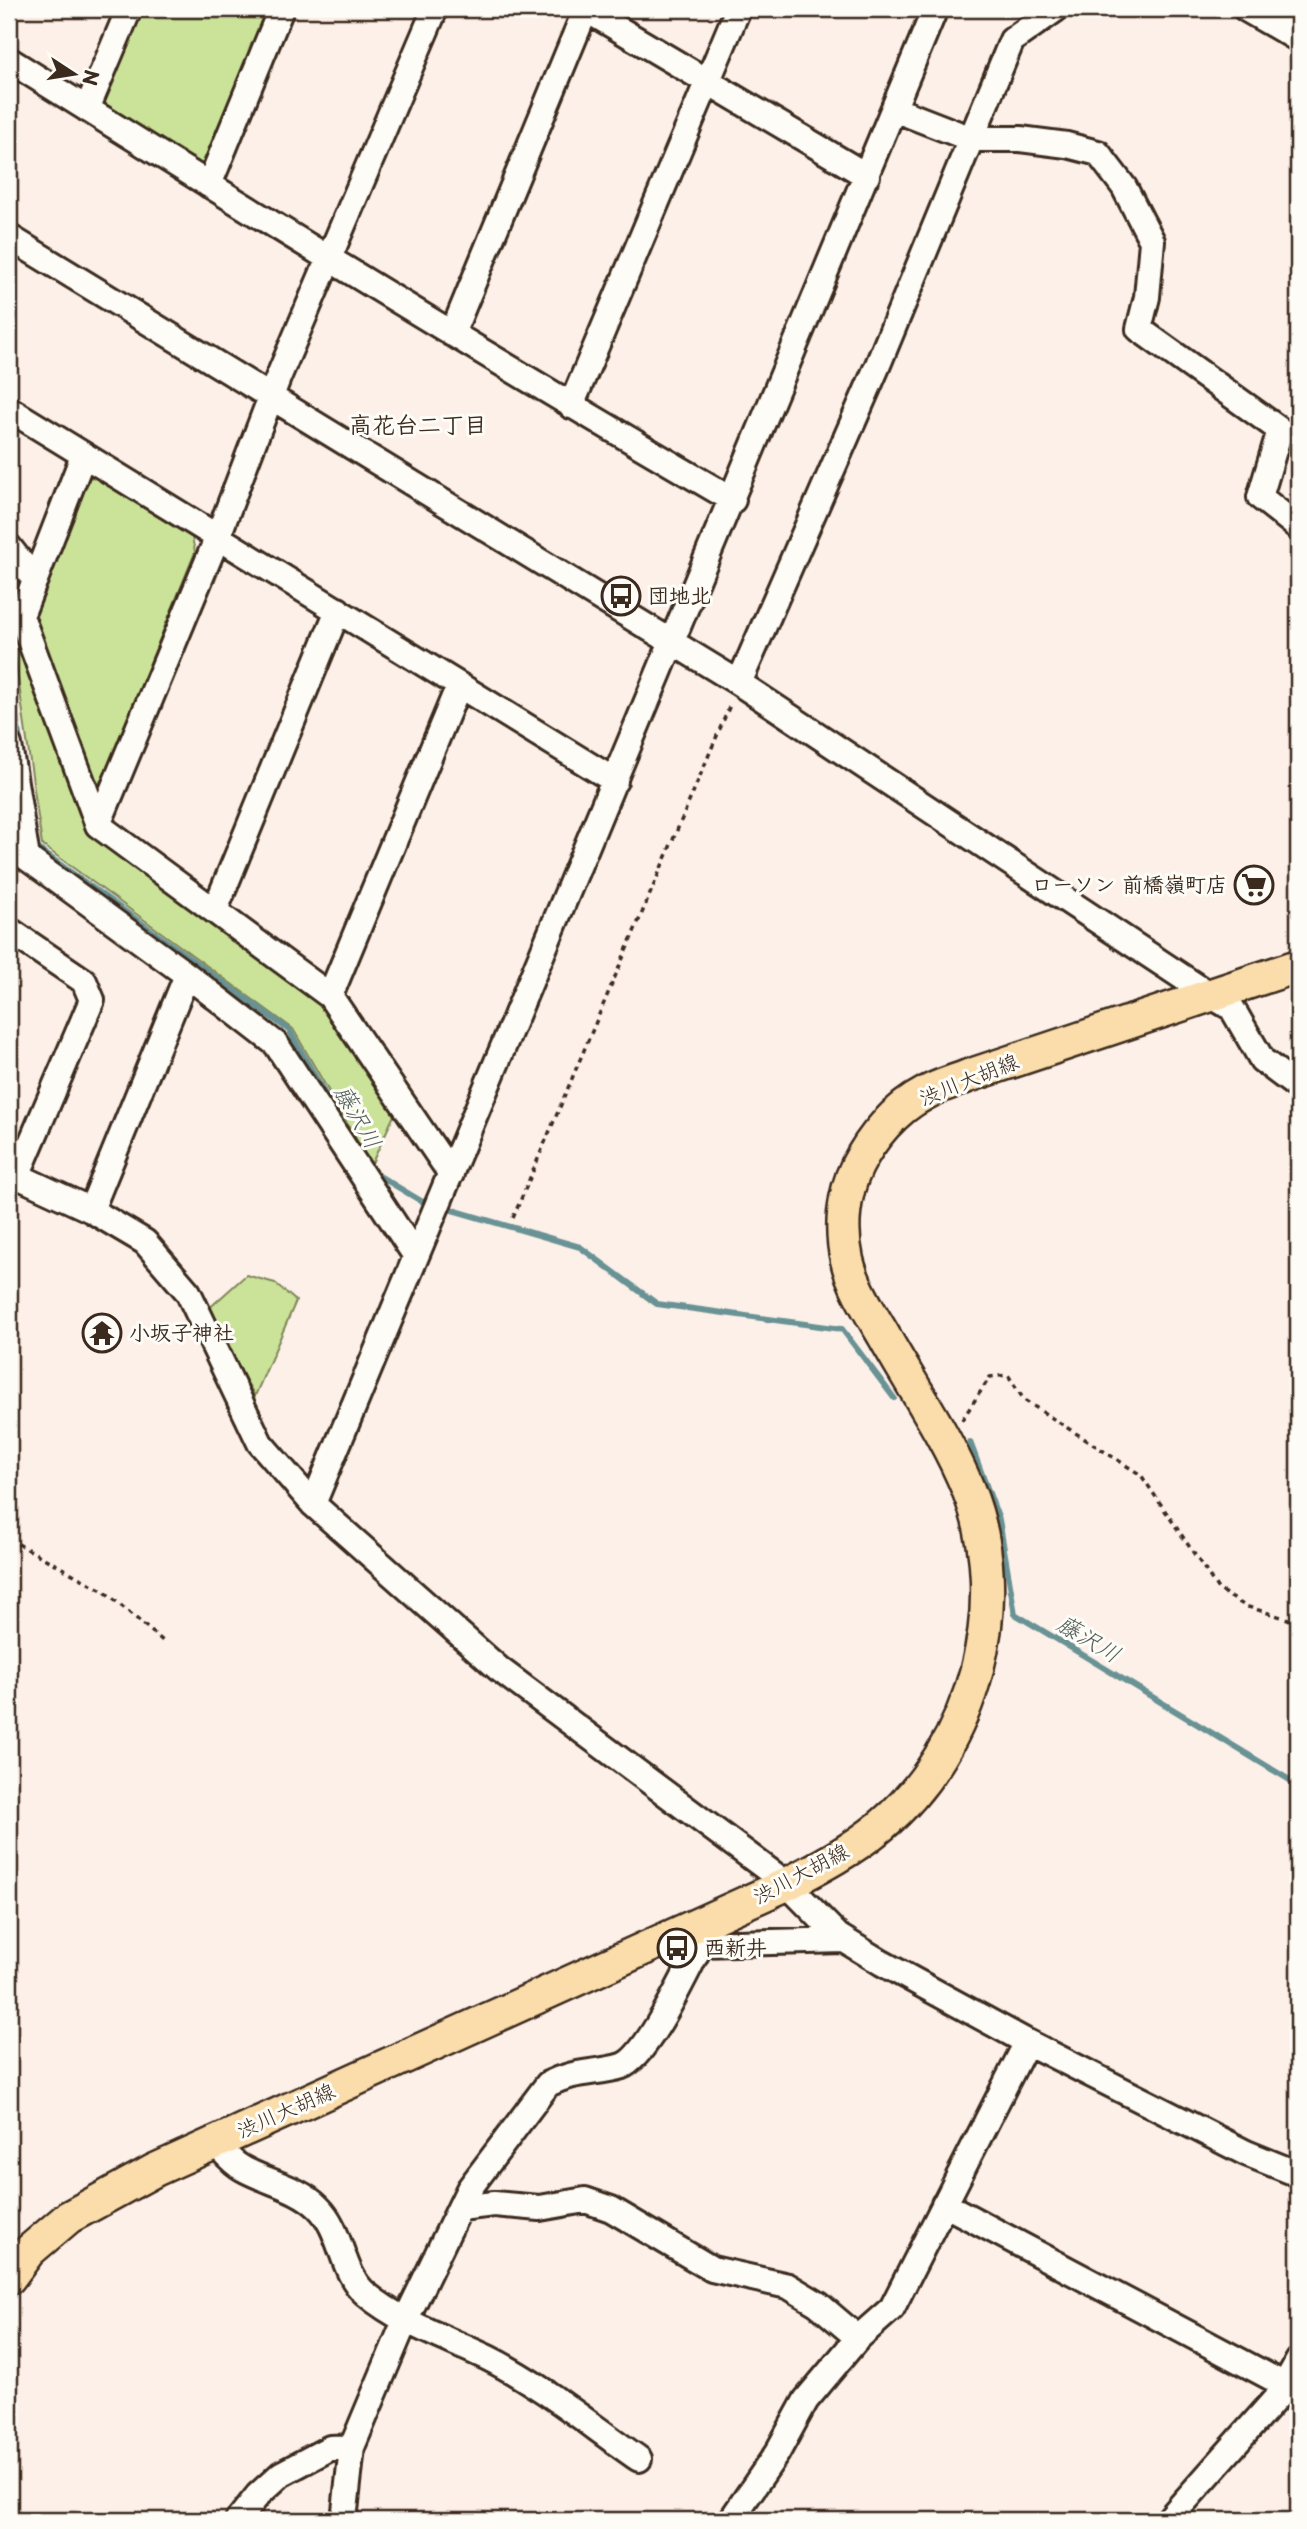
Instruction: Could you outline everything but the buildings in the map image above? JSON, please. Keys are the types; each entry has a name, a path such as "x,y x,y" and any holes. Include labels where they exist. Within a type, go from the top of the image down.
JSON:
{"main road":[{"name":"渋川大胡線","path":"9,2278 29,2251 69,2217 155,2170 696,1936 847,1853 883,1825 909,1799 944,1752 970,1694 985,1632 986,1569 977,1518 968,1488 946,1444 872,1316 847,1259 844,1210 853,1175 879,1129 922,1094 968,1076 1298,966"}],"street":[{"path":"87,109 129,9"},
{"path":"209,185 281,9"},
{"path":"98,825 218,536 272,396 435,9"},
{"path":"452,334 586,9 867,176"},
{"path":"571,406 738,9"},
{"path":"313,1504 733,500 935,9"},
{"path":"739,683 877,367 1012,40 1056,9"},
{"path":"1246,9 1298,38"},
{"path":"9,60 330,260 571,406 733,500"},
{"path":"894,109 971,139 1020,139 1067,145 1098,153 1124,187 1152,241 1147,297 1139,329 1280,430 1260,497 1298,527"},
{"path":"9,237 739,683 1208,995 1232,1008 1262,1060 1298,1087"},
{"path":"9,410 615,781"},
{"path":"83,456 21,616 98,825 330,996 451,1174"},
{"path":"9,547 35,580"},
{"path":"215,910 338,610"},
{"path":"330,996 459,685"},
{"path":"9,745 27,858 276,1044 415,1255"},
{"path":"9,930 84,981 92,1000 11,1176 91,1210 145,1242 188,1292 260,1443 313,1504 499,1669 787,1884 844,1940 1027,2042 1247,2153 1298,2174"},
{"path":"91,1210 187,975"},
{"path":"344,2520 352,2447 405,2321 469,2189 548,2084 566,2075 624,2065 644,2048 696,1936 844,1940"},
{"path":"731,2520 777,2453 806,2400 858,2338 892,2308 1027,2042"},
{"path":"215,2143 240,2167 317,2206 333,2226 355,2283 368,2295 405,2321 490,2359 550,2396 639,2459"},
{"path":"460,2208 494,2204 540,2208 585,2200 611,2209 712,2269 788,2286 818,2304 858,2338"},
{"path":"944,2204 1285,2385"},
{"path":"1168,2520 1279,2395 1298,2361"},
{"path":"239,2520 281,2473 330,2448 352,2447"}],"path":[{"path":"513,1218 739,683"},
{"path":"946,1444 990,1377 1008,1376 1024,1400 1141,1475 1218,1589 1245,1606 1298,1622"},
{"path":"9,1539 104,1591 164,1642"}],"green space":[{"path":"138,9 271,9 209,163 201,168 103,111 99,102"},
{"path":"97,475 192,537 195,552 104,777 98,784 91,780 28,616 85,480"},
{"path":"14,620 91,831 322,1002 396,1111 371,1165 293,1029 42,845 10,622"},
{"path":"246,1275 275,1283 296,1301 255,1396 205,1312"}],"waterway":[{"name":"藤沢川","path":"9,667 21,749"},
{"name":"藤沢川","path":"36,843 37,848 289,1030 338,1117"},
{"name":"藤沢川","path":"371,1171 421,1201 431,1204"},
{"name":"藤沢川","path":"442,1207 580,1247 657,1304 842,1329 894,1398"},
{"name":"藤沢川","path":"970,1442 999,1520 1015,1614 1298,1785"}],"place":[{"name":"団地北","path":"621,596"},
{"name":"ローソン 前橋嶺町店","path":"1254,885"},
{"name":"小坂子神社","path":"102,1333"},
{"name":"西新井","path":"677,1948"}],"district":[{"name":"高花台二丁目","path":"418,425"}]}
